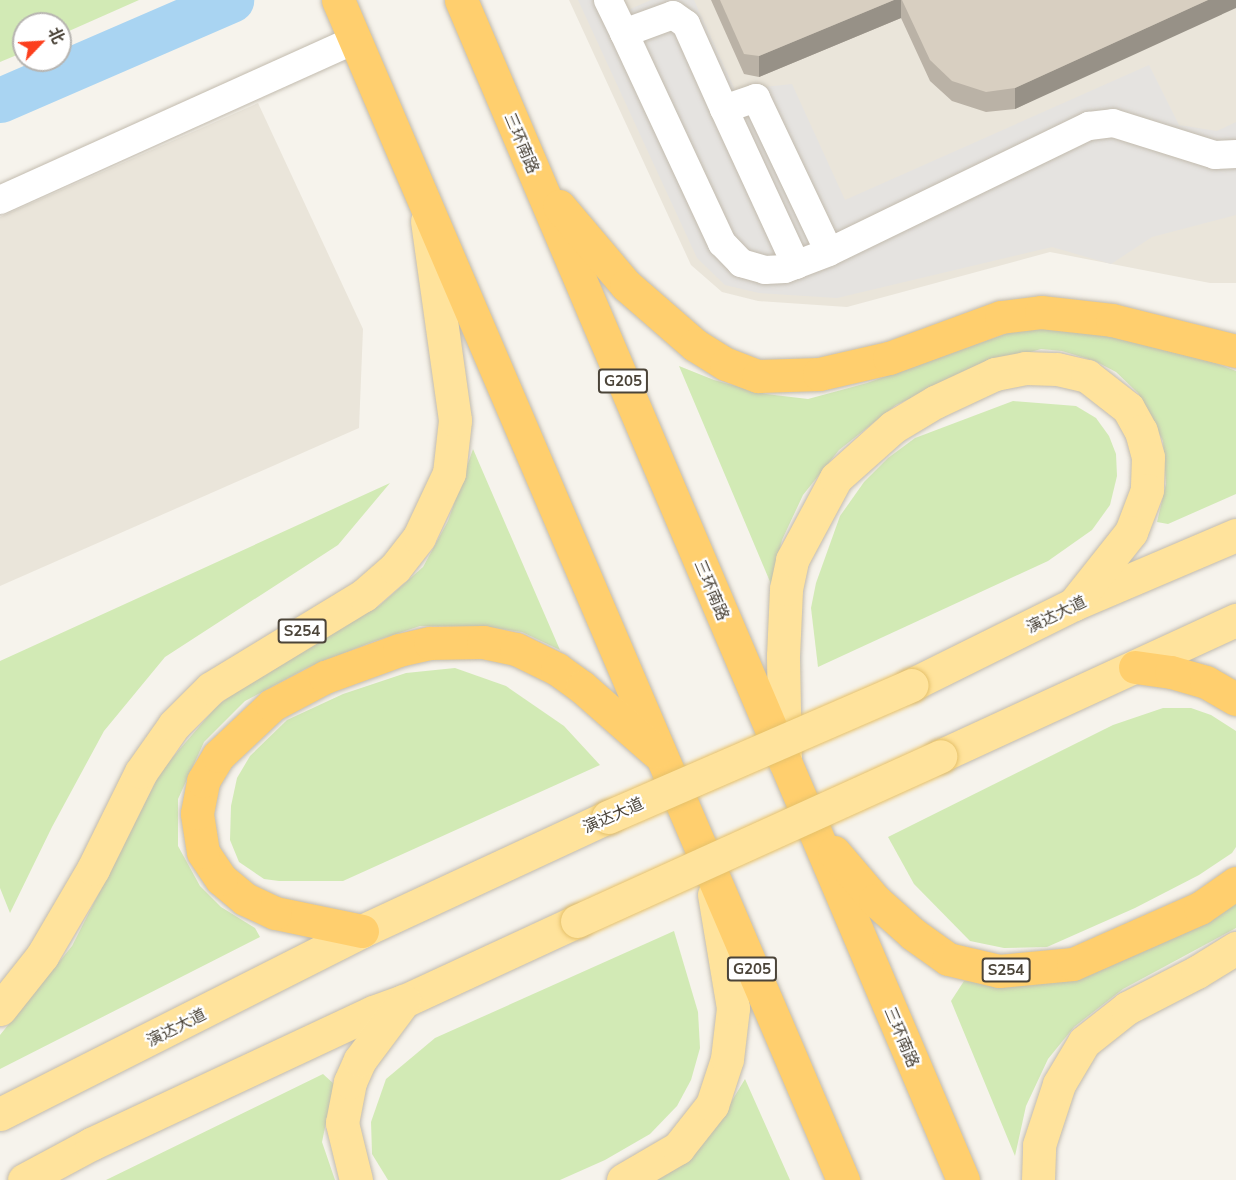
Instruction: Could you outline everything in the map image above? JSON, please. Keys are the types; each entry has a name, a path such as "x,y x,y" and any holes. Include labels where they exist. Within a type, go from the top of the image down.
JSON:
{"highway":[{"name":"G205","path":"338,0 843,1180"},
{"name":"三环南路","path":"461,0 963,1180"},
{"path":"538,181 626,285 695,345 726,364 758,376 819,374 889,358 1001,317 1041,312 1112,320 1236,351"},
{"path":"362,931 275,913 245,898 221,879 203,852 197,813 203,781 218,756 272,705 325,677 399,650 430,643 483,642 516,649 556,669 582,687 662,758"},
{"path":"1136,667 1171,672 1206,682 1236,699"},
{"name":"S254","path":"813,826 875,900 913,934 948,959 999,971 1072,964 1200,908 1236,883"}],"main road":[{"name":"S254","path":"0,1009 42,956 93,869 141,772 174,725 211,688 364,595 395,568 419,537 449,473 455,420 425,204"},
{"path":"785,762 783,656 786,589 792,560 836,478 893,427 934,402 995,375 1026,368 1057,369 1087,376 1128,408 1141,431 1148,457 1147,490 1131,532 1074,604"},
{"name":"演达大道","path":"0,1114 362,931 537,849 911,685 1074,604 1236,535"},
{"path":"24,1180 102,1139 373,1012 404,1001 1236,620"},
{"path":"623,1180 678,1148 712,1105 727,1059 733,1008 710,869"},
{"path":"1038,1180 1039,1145 1059,1084 1084,1042 1127,1008 1197,972 1236,948"},
{"path":"356,1180 342,1124 350,1082 360,1060 404,1001"}],"street":[{"path":"608,0 722,243 741,263 765,270 785,269 829,252 1089,126 1113,123 1215,155 1236,154"},
{"path":"624,33 673,15 686,24 796,265"},
{"path":"0,200 355,40"},
{"path":"724,109 756,98 829,252"}],"shaded area":[{"path":"569,0 1236,0 1236,283 1210,283 1050,252 847,307 758,301 722,292 691,265"},
{"path":"578,0 623,0 628,10 651,0 694,0 735,90 792,84 845,200 1149,65 1179,125 1217,131 1236,122 1236,215 1152,237 1111,264 1052,247 837,298 759,293 725,285 697,258"},
{"path":"258,103 363,329 359,428 0,586 0,217"}],"green space":[{"path":"0,0 139,0 72,30 72,12 12,12 12,57 0,62"},
{"path":"1056,326 1171,346 1236,371 1236,494 1168,524 1157,522 1166,484 1163,441 1138,393 1116,372 1095,361 1062,351 1041,349 973,369 896,405 839,450 803,495 782,540 771,584 679,366 714,380 766,394 808,399 867,383 1022,328"},
{"path":"1013,401 1076,406 1096,418 1109,436 1116,454 1117,476 1110,505 1092,530 1048,561 818,667 811,608 816,583 840,516 864,482 888,458 915,438"},
{"path":"473,449 560,650 522,632 481,626 420,626 307,668 245,701 204,742 178,799 178,846 200,886 221,907 255,928 260,937 0,1069 0,1035 72,946 161,771 216,707 263,670 379,606 423,567 448,521"},
{"path":"390,483 338,545 165,657 104,731 52,827 10,913 0,888 0,661"},
{"path":"455,668 506,686 564,726 600,765 343,881 264,879 239,862 230,840 231,806 237,778 250,756 287,720 343,694 406,673"},
{"path":"1163,708 1191,708 1211,715 1236,731 1236,847 1232,853 1199,875 1135,908 1047,947 1004,948 970,941 914,884 888,837 1113,725"},
{"path":"1236,899 1236,928 1123,989 1074,1027 1048,1059 1026,1106 1015,1156 951,1001 964,981 1018,982 1082,971 1132,956"},
{"path":"674,931 698,1012 700,1048 691,1080 677,1106 650,1134 605,1160 560,1180 388,1180 372,1154 371,1122 386,1079 435,1038"},
{"path":"323,1074 334,1084 322,1142 335,1180 106,1180"},
{"path":"745,1079 790,1180 648,1180 675,1166 715,1129"}],"building":[{"path":"720,0 894,0 759,56 744,54"},
{"path":"902,0 1208,0 1015,88 986,92 952,81 930,60"}],"waterway":[{"path":"0,100 231,0"}]}
